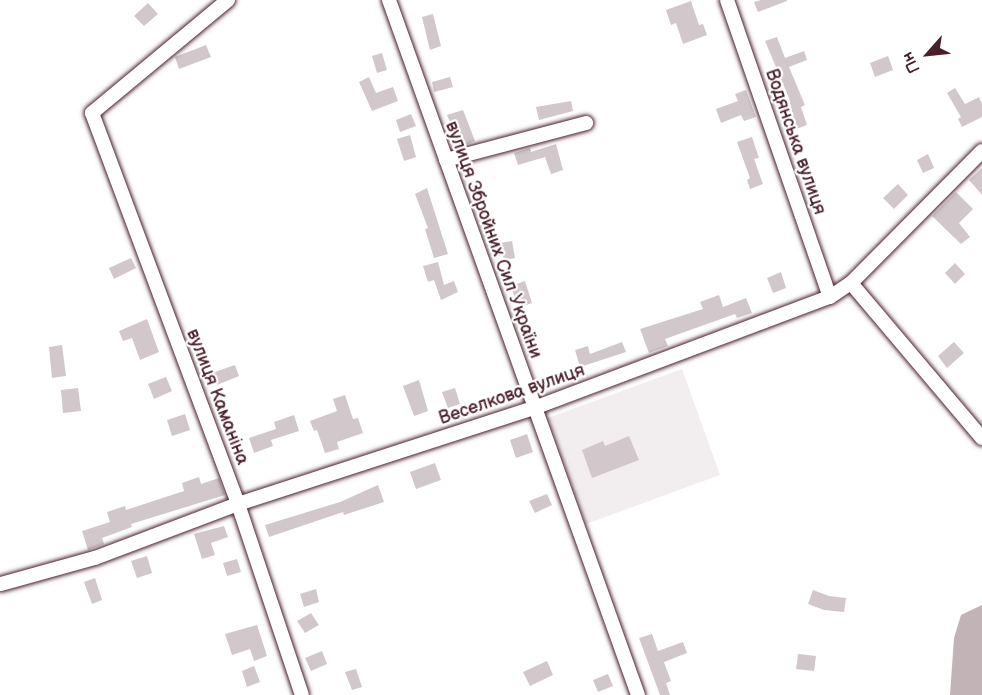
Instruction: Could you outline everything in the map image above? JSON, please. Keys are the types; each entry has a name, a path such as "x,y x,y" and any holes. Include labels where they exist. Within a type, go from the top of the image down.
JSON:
{"street":[{"name":"вулиця Каманіна","path":"228,0 92,113 238,504 302,695"},
{"name":"вулиця Збройних Сил України","path":"388,0 638,695"},
{"name":"Водянська вулиця","path":"727,0 830,297"},
{"path":"446,160 586,123"},
{"name":"Веселкова вулиця","path":"2,584 95,558 238,504 534,408 830,297 851,283 982,151"},
{"path":"851,283 982,438"}],"shaded area":[{"path":"682,369 720,475 586,524 548,418"},
{"path":"982,605 982,695 950,695 954,638 961,615"}],"building":[{"path":"691,1 699,25 703,24 707,35 683,44 676,23 671,25 666,10"},
{"path":"787,1 758,12 754,2"},
{"path":"148,3 158,14 144,26 134,16"},
{"path":"433,14 441,46 430,50 422,17"},
{"path":"777,37 785,58 804,51 807,60 789,67 805,105 801,107 807,125 796,129 789,98 765,41"},
{"path":"206,45 211,57 179,69 175,57"},
{"path":"382,53 387,70 377,73 372,56"},
{"path":"888,56 893,70 875,77 870,63"},
{"path":"369,77 376,93 393,87 398,101 372,111 359,82"},
{"path":"450,77 453,87 434,92 432,82"},
{"path":"955,88 965,104 979,97 982,104 982,117 962,127 958,119 961,117 947,93"},
{"path":"746,90 756,117 744,121 741,115 721,123 716,109 738,101 735,94"},
{"path":"571,101 573,111 539,120 536,107"},
{"path":"463,110 475,141 461,147 447,115"},
{"path":"411,114 416,126 400,132 396,120"},
{"path":"410,135 416,157 404,161 397,139"},
{"path":"752,137 759,158 754,159 763,184 750,189 747,180 750,178 737,142"},
{"path":"556,144 563,170 551,174 545,157 518,165 514,153 530,148 531,152"},
{"path":"928,154 934,168 923,173 917,160"},
{"path":"982,168 982,195 969,180"},
{"path":"898,184 908,195 894,209 883,198"},
{"path":"427,188 448,254 434,258 425,229 428,228 415,194"},
{"path":"956,192 973,209 959,223 970,237 961,244 932,216"},
{"path":"512,241 515,258 504,260 500,243"},
{"path":"131,258 136,268 114,279 109,268"},
{"path":"438,262 444,285 454,281 458,292 441,300 434,280 428,282 423,266"},
{"path":"955,263 965,274 955,284 945,273"},
{"path":"781,272 786,288 773,293 767,278"},
{"path":"525,281 532,303 518,308 511,286"},
{"path":"719,295 723,307 746,298 752,313 737,318 735,314 665,339 668,346 649,353 640,329 703,309 700,302"},
{"path":"147,319 159,352 140,360 132,338 123,341 119,331"},
{"path":"622,342 626,352 580,367 575,350 588,346 590,354"},
{"path":"954,342 964,353 947,368 938,356"},
{"path":"62,345 66,376 52,378 49,347"},
{"path":"235,365 239,376 217,385 212,373"},
{"path":"166,377 172,391 154,399 148,384"},
{"path":"419,380 428,411 414,416 403,386"},
{"path":"78,388 81,411 63,413 61,390"},
{"path":"455,388 460,404 448,408 442,392"},
{"path":"345,395 353,419 358,418 363,433 337,442 339,449 325,453 317,430 314,431 310,421 337,411 333,399"},
{"path":"185,414 190,430 172,436 167,420"},
{"path":"294,415 299,431 271,440 273,446 254,453 249,438 276,429 274,422"},
{"path":"527,434 533,452 516,458 510,440"},
{"path":"629,436 639,460 592,478 582,450 603,441 605,446"},
{"path":"435,463 441,480 416,489 410,472"},
{"path":"199,477 201,484 219,478 225,495 131,524 132,527 102,538 104,544 88,550 82,531 110,522 107,512 125,506 126,510 184,491 182,483"},
{"path":"378,485 384,502 344,515 343,512 269,537 265,525 340,502"},
{"path":"547,494 552,505 535,513 529,501"},
{"path":"224,526 228,537 211,543 215,555 202,559 194,534"},
{"path":"147,556 152,573 137,578 131,561"},
{"path":"237,559 241,572 227,576 223,563"},
{"path":"95,578 102,600 92,604 84,582"},
{"path":"316,589 319,602 304,607 300,594"},
{"path":"813,590 829,596 846,598 844,612 824,610 808,604"},
{"path":"311,613 319,625 305,633 297,621"},
{"path":"257,625 267,656 254,661 250,649 232,655 225,634"},
{"path":"652,634 658,651 683,642 687,653 664,662 671,681 666,683 670,695 660,695 639,638"},
{"path":"322,651 327,664 311,671 305,658"},
{"path":"798,654 816,656 814,671 796,669"},
{"path":"547,661 553,675 530,686 523,672"},
{"path":"254,666 260,682 247,687 242,671"},
{"path":"356,669 362,687 352,690 345,672"},
{"path":"608,674 613,686 598,692 593,680"}]}
